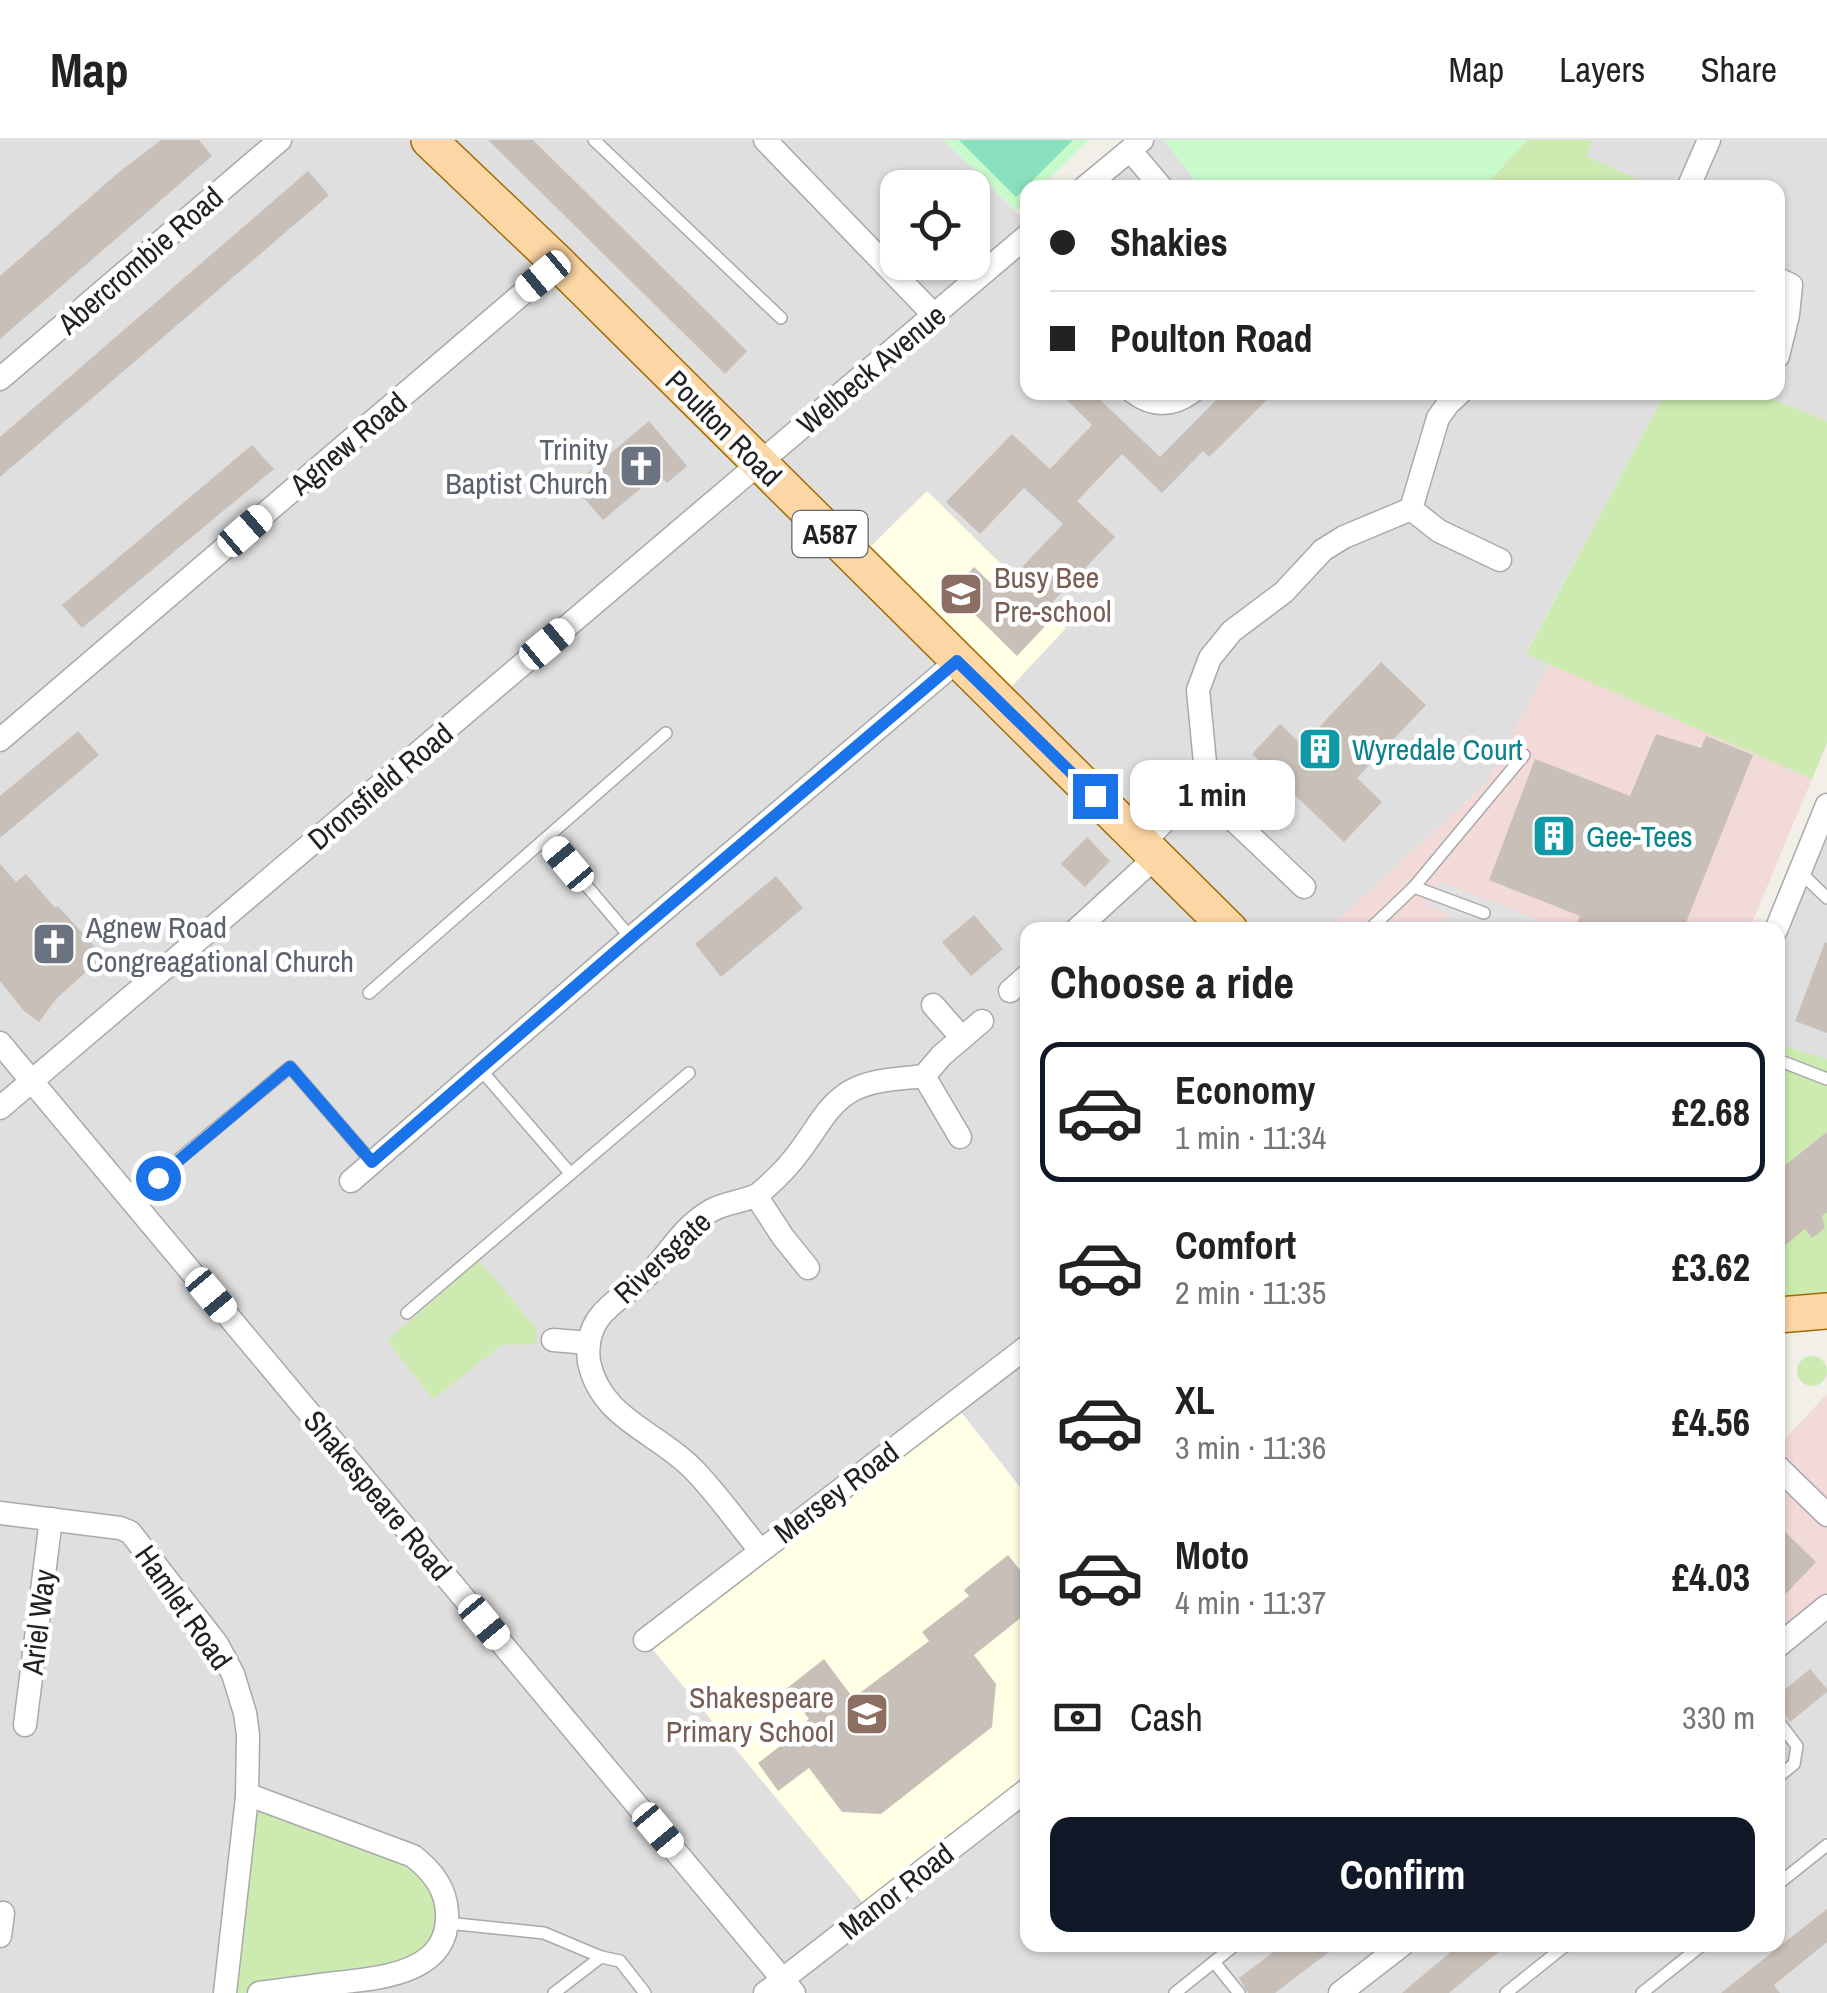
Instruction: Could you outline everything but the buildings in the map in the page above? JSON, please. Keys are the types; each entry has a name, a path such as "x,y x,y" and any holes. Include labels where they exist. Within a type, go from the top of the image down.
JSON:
{"main road":[{"name":"Poulton Road","path":"439,143 1222,922"},
{"path":"1785,1314 1827,1310"}],"street":[{"name":"Abercrombie Road","path":"0,380 280,140"},
{"path":"765,140 934,314"},
{"path":"1692,180 1709,140"},
{"path":"1094,180 1136,145 1157,180"},
{"name":"Welbeck Avenue","path":"760,463 1020,243"},
{"name":"Agnew Road","path":"2,734 558,262"},
{"path":"1785,282 1791,285 1785,327"},
{"path":"1145,400 1162,404 1180,400"},
{"path":"1083,922 1150,850 1178,806 1202,790 1205,763 1198,690 1210,658 1232,631 1284,592 1323,550 1410,509 1438,418 1452,400"},
{"name":"Dronsfield Road","path":"0,1108 760,463"},
{"path":"1410,509 1438,531 1500,560"},
{"path":"351,1181 957,661"},
{"path":"1202,790 1304,887"},
{"path":"1779,922 1827,805"},
{"path":"933,1004 962,1038"},
{"path":"960,1137 924,1076 942,1055 982,1022"},
{"name":"Shakespeare Road","path":"0,1043 781,1988"},
{"name":"Riversgate","path":"588,1343 610,1305 646,1277 692,1222 736,1199 757,1196 792,1163 825,1112 840,1098 874,1082 924,1076"},
{"path":"757,1196 808,1268"},
{"path":"553,1340 588,1343 589,1362 612,1408 691,1467 760,1550"},
{"name":"Mersey Road","path":"645,1640 1020,1352"},
{"path":"1785,1475 1827,1515"},
{"name":"Hamlet Road","path":"0,1513 130,1532 217,1644 232,1674 248,1735 247,1797 225,1993"},
{"name":"Ariel Way","path":"24,1725 51,1519"},
{"path":"1785,1640 1827,1606"},
{"name":"Manor Road","path":"781,1988 1020,1795"},
{"path":"247,1797 413,1856 428,1867 444,1894 447,1922 434,1952 398,1974 259,1993"},
{"path":"1340,1993 1393,1952"}],"lane":[{"path":"594,140 781,318"},
{"path":"369,992 666,733"},
{"path":"1378,922 1414,888 1524,755"},
{"path":"547,839 631,938"},
{"path":"1800,872 1827,898"},
{"path":"1414,888 1484,913"},
{"path":"1785,1063 1827,1079"},
{"path":"131,1200 290,1067 372,1162"},
{"path":"482,1070 570,1173"},
{"path":"406,1313 690,1073"},
{"path":"1785,1730 1797,1746 1794,1764 1785,1771"},
{"path":"1785,1878 1827,1845"},
{"path":"447,1922 544,1933 600,1957 620,1961 646,1993"},
{"path":"1175,1993 1227,1952"},
{"path":"1506,1993 1557,1952"},
{"path":"1642,1993 1693,1952"},
{"path":"554,1993 600,1957"},
{"path":"1214,1962 1239,1993"}],"shaded area":[{"path":"0,140 944,140 974,170 880,170 880,280 990,280 990,186 1020,216 1020,400 1661,400 1526,653 1550,664 1487,782 1336,922 1020,922 1020,1952 1785,1952 1785,1632 1827,1606 1827,1993 0,1993"},
{"path":"1142,140 1164,140 1195,180 1094,180"},
{"path":"1589,140 1827,140 1827,421 1775,400 1785,400 1785,180 1638,180 1585,156 1592,143"},
{"name":"Busy Bee Pre-school","path":"927,491 1066,628 998,701 857,560"},
{"path":"1550,664 1812,779 1752,922 1336,922 1487,782"},
{"path":"1827,805 1827,1063 1785,1048 1785,922 1781,922"},
{"path":"1440,881 1543,922 1445,922 1448,913 1427,906"},
{"path":"1827,1394 1827,1606 1785,1632 1785,1439"},
{"name":"Shakespeare Primary School","path":"954,1403 1020,1487 1020,1794 870,1911 645,1640"}],"green space":[{"path":"944,140 1089,140 1048,180 1020,180 1020,207 1016,211 990,185 990,170 974,170"},
{"path":"959,140 1073,140 1033,180 1020,180 1016,197"},
{"path":"1164,140 1528,140 1490,180 1195,180"},
{"path":"1528,140 1589,140 1592,143 1586,156 1639,180 1490,180"},
{"path":"1661,400 1775,400 1827,421 1827,743 1812,779 1526,654"},
{"path":"1785,1046 1827,1059 1827,1311 1785,1314"},
{"path":"479,1260 536,1328 537,1344 502,1345 433,1399 387,1341"},
{"path":"1812,1356 1822,1361 1827,1371 1822,1381 1812,1386 1802,1381 1797,1371 1802,1361"},
{"path":"247,1797 397,1848 447,1909 425,1960 259,1993 225,1993"}],"place":[{"name":"Trinity Baptist Church","path":"641,466"},
{"name":"Busy Bee Pre-school","path":"961,594"},
{"name":"Wyredale Court","path":"1320,749"},
{"name":"Gee-Tees","path":"1554,836"},
{"name":"Agnew Road Congreagational Church","path":"54,944"},
{"name":"Shakespeare Primary School","path":"867,1714"}],"route":[{"path":"158,1178 290,1067 372,1162 957,661 1095,796"}]}
